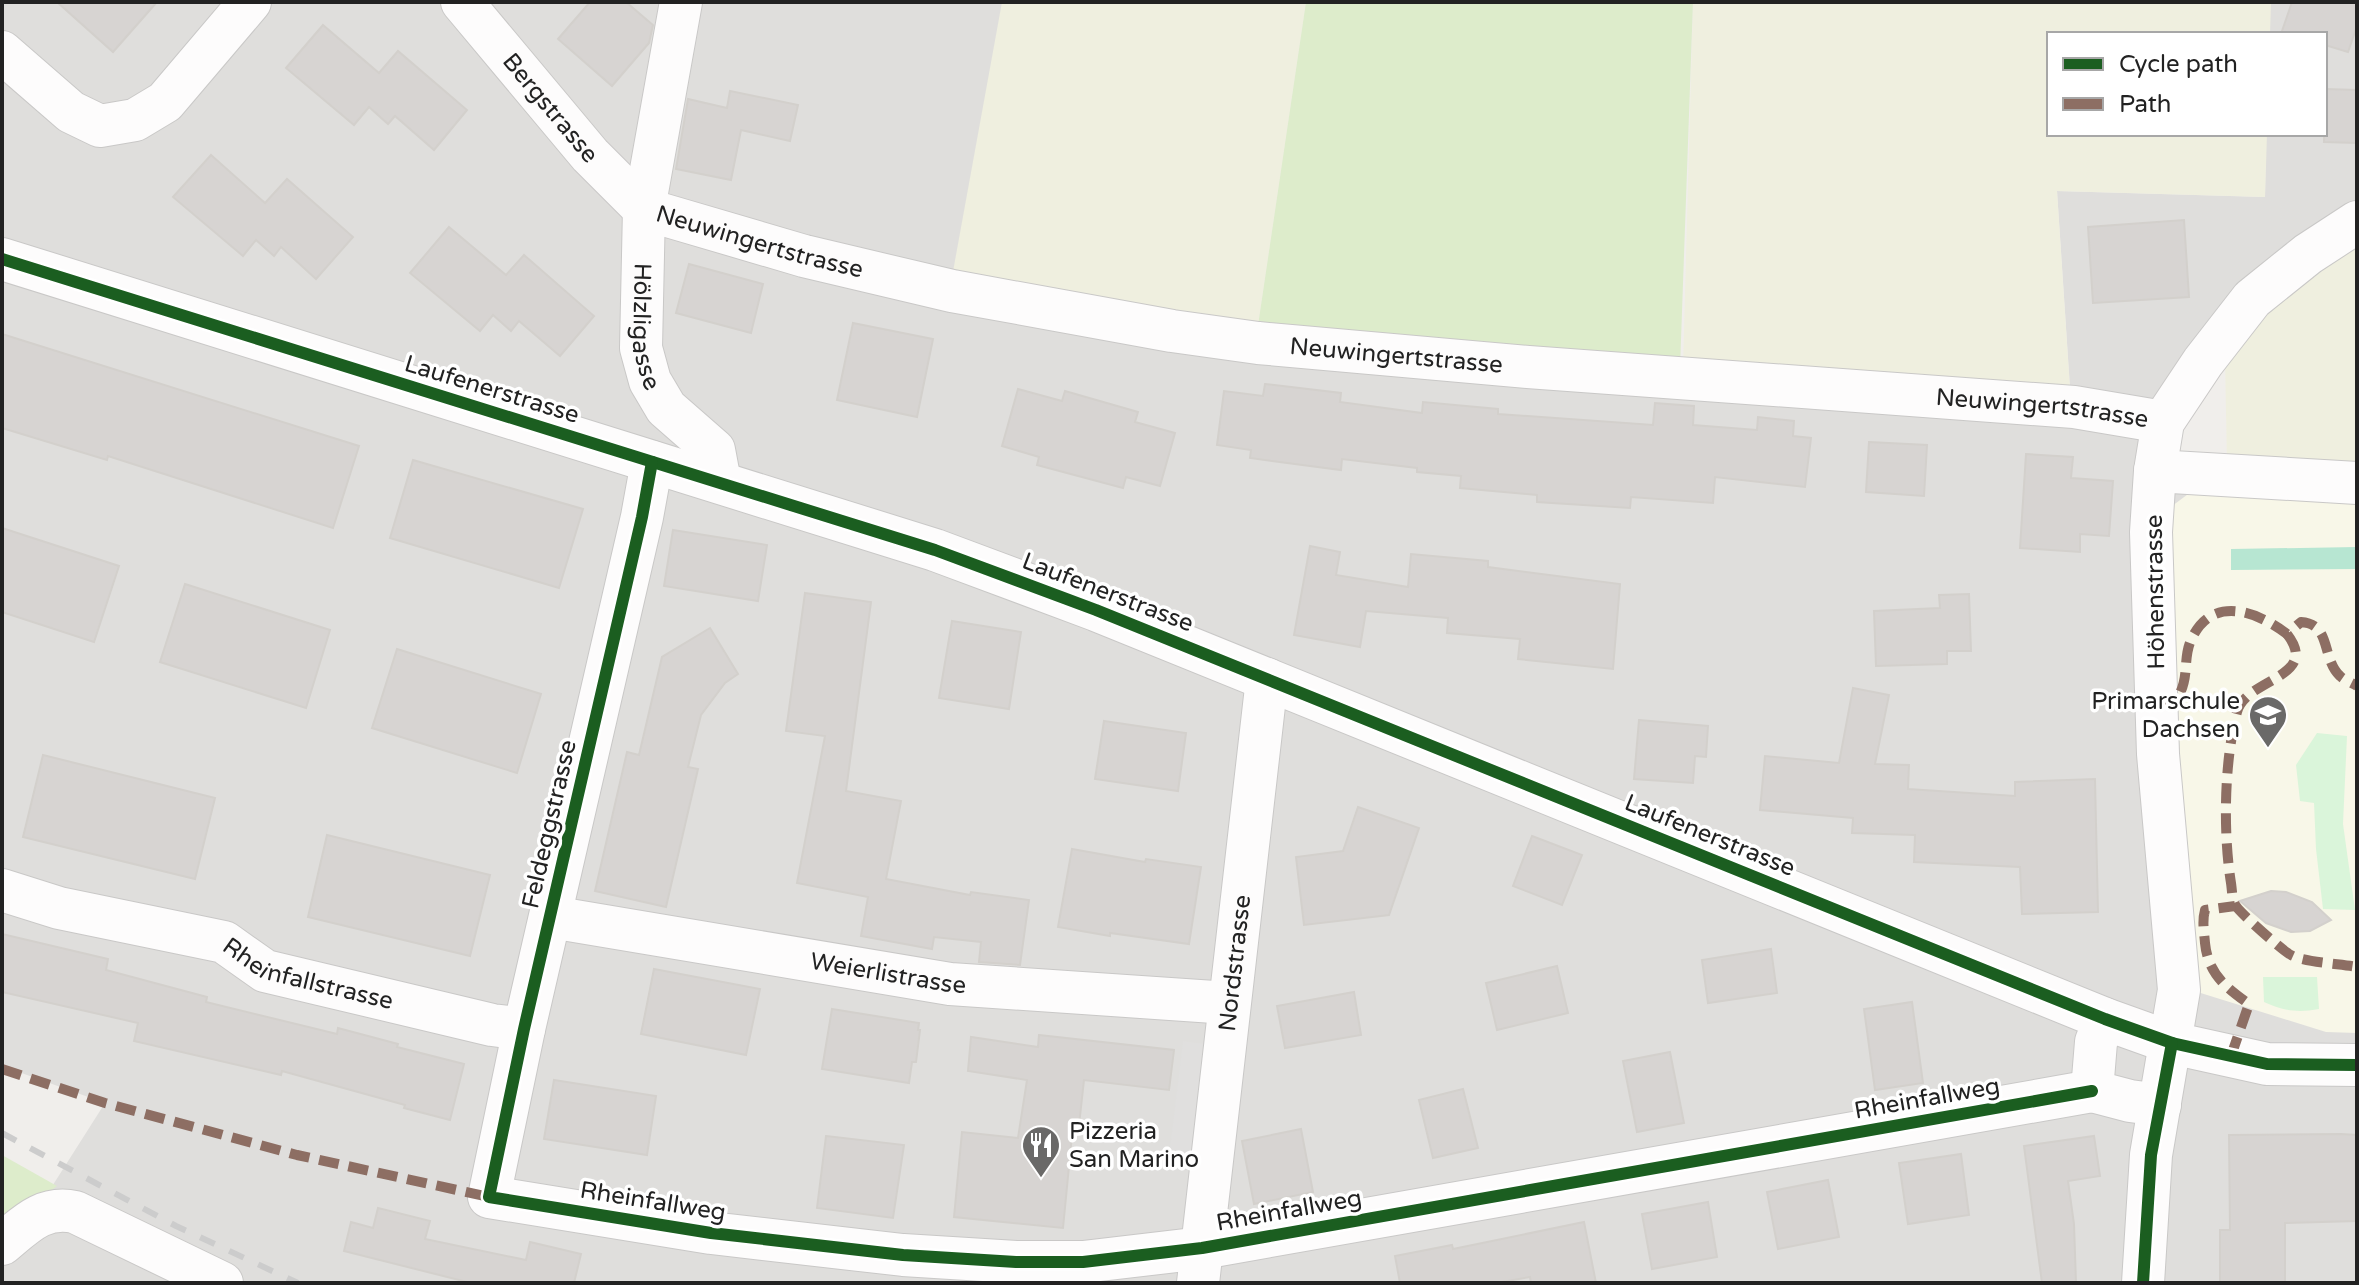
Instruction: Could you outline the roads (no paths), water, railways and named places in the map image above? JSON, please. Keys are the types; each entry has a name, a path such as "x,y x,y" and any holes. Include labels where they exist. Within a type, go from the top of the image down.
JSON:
{"street":[{"path":"2,52 71,112 100,126 135,120 165,102 250,2"},
{"name":"Bergstrasse","path":"462,2 590,155 644,209"},
{"name":"Hölzligasse","path":"681,2 644,209 641,348 650,381 666,408 714,450 720,482"},
{"name":"Neuwingertstrasse","path":"644,209 804,256 952,291 1172,331 1258,343 1528,367 2074,407 2163,422"},
{"name":"Höhenstrasse","path":"2143,1283 2151,1155 2179,990 2158,754 2151,532 2155,471 2163,422 2203,362 2252,299 2308,254 2357,222"},
{"name":"Laufenerstrasse","path":"2,259 935,550 1096,610 2105,1019 2172,1043 2267,1064 2357,1065"},
{"name":"Feldeggstrasse","path":"489,1197 652,462"},
{"path":"2155,471 2357,483"},
{"name":"Nordstrasse","path":"1200,1265 1267,679"},
{"name":"Rheinfallstrasse","path":"2,890 59,908 224,942 265,971 492,1025 524,1029"},
{"name":"Weierlistrasse","path":"551,917 950,984 1229,1003"},
{"path":"2092,1091 2096,1042 2105,1019"},
{"name":"Rheinfallweg","path":"489,1197 711,1233 903,1255 1016,1262 1200,1265 2092,1091 2160,1105"},
{"path":"2,1244 41,1214 64,1210 75,1212 222,1283"}],"railway":[{"path":"2,1133 176,1226 298,1283"}],"place":[{"name":"Primarschule Dachsen","path":"2268,749"},
{"name":"Pizzeria San Marino","path":"1041,1179"}]}
